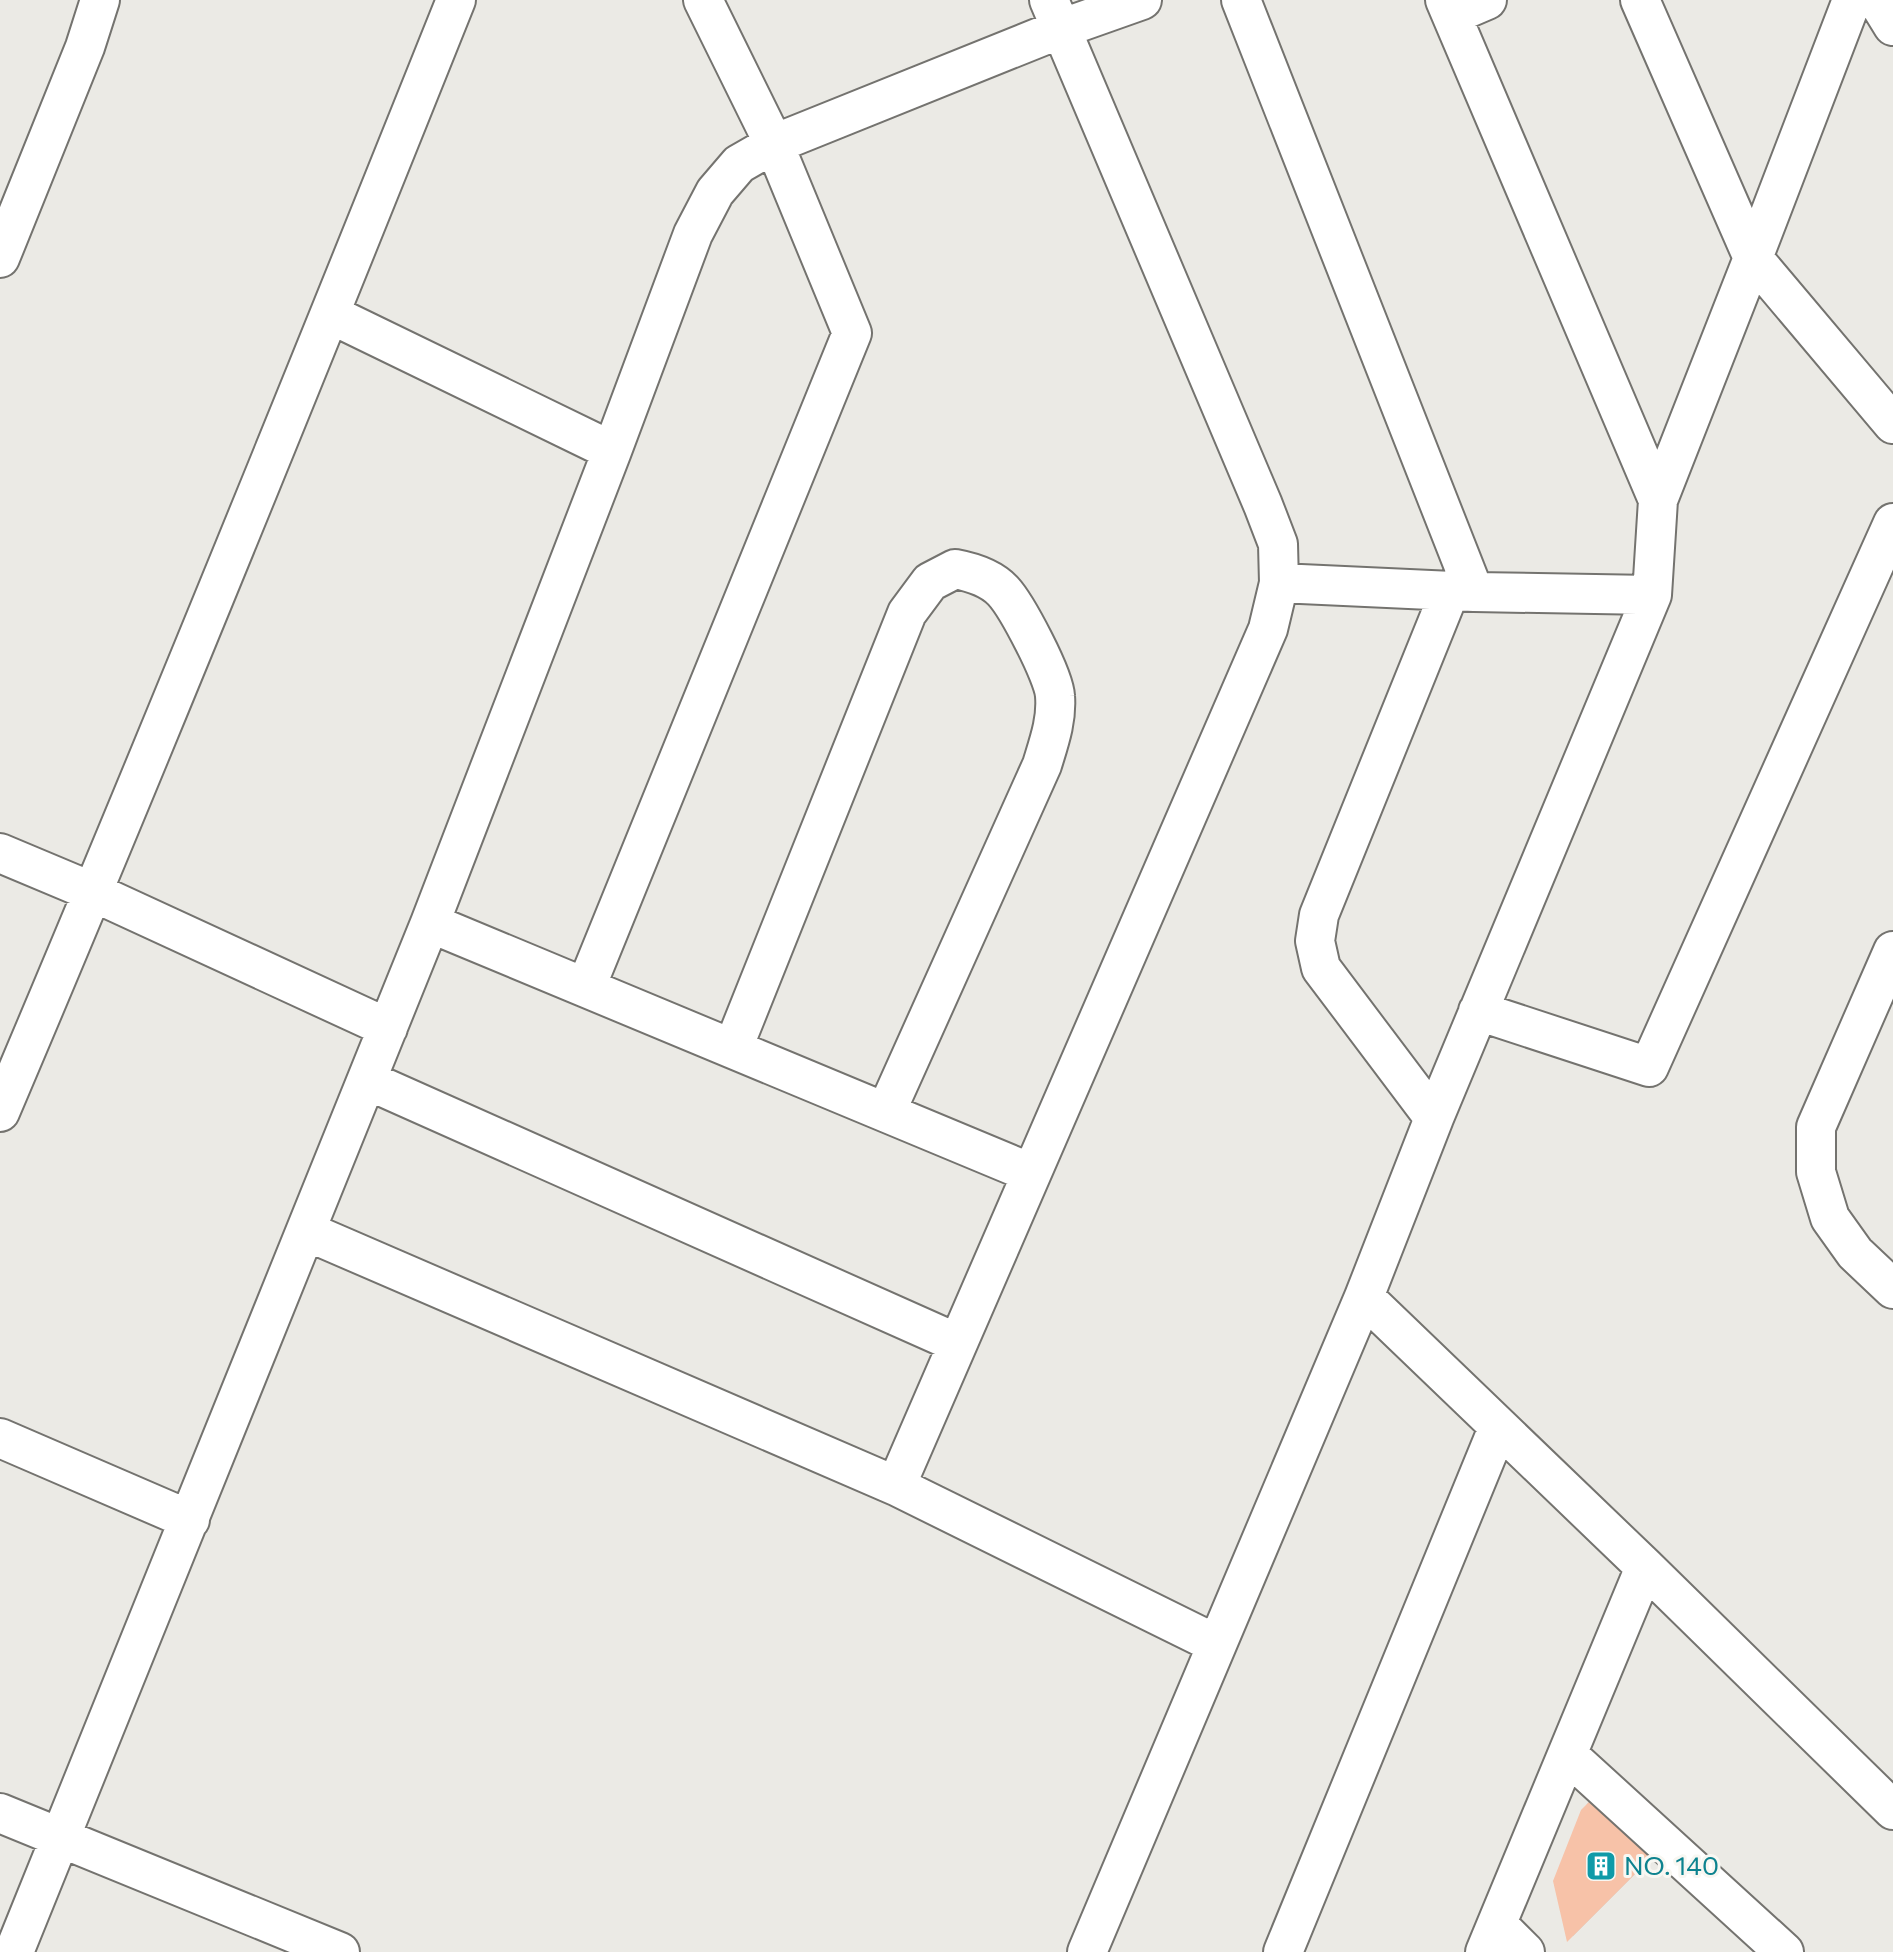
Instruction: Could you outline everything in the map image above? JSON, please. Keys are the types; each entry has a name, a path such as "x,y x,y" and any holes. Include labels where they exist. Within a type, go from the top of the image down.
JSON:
{"street":[{"path":"0,258 8,218 85,47 100,0"},
{"path":"0,1112 93,892 456,0"},
{"path":"586,987 852,333 774,144 703,0"},
{"path":"14,1952 430,923 693,234 715,192 739,164 774,144 1054,15 1142,0"},
{"path":"1241,0 1462,591 1319,915 1315,941 1321,968 1434,1118"},
{"path":"1487,0 1448,8 1658,500"},
{"path":"1640,0 1753,258 1893,424"},
{"path":"1087,1952 1364,1297 1434,1118 1651,595 1658,500 1852,0"},
{"path":"1877,0 1893,26"},
{"path":"896,1486 1268,629 1279,583 1278,544 1263,505 1054,15"},
{"path":"330,314 612,451"},
{"path":"1478,1011 1648,1067 1893,523"},
{"path":"733,1048 907,613 930,582 955,569 975,573 1003,590 1037,645 1055,694 1054,728 1042,765 886,1112"},
{"path":"1279,583 1651,595"},
{"path":"0,853 93,892 388,1028"},
{"path":"430,923 1031,1173"},
{"path":"1893,951 1816,1127 1816,1172 1830,1218 1855,1253 1893,1289"},
{"path":"367,1080 957,1343"},
{"path":"306,1231 896,1486 1216,1644"},
{"path":"1364,1297 1645,1567 1893,1811"},
{"path":"1283,1952 1498,1427"},
{"path":"0,1438 190,1520"},
{"path":"1525,1952 1491,1938 1645,1567"},
{"path":"1569,1755 1784,1952"},
{"path":"0,1813 340,1952"}],"building":[{"name":"NO. 140","path":"1599,1792 1658,1851 1567,1942 1553,1881 1581,1810"}],"place":[{"name":"NO. 140","path":"1601,1866"}]}
